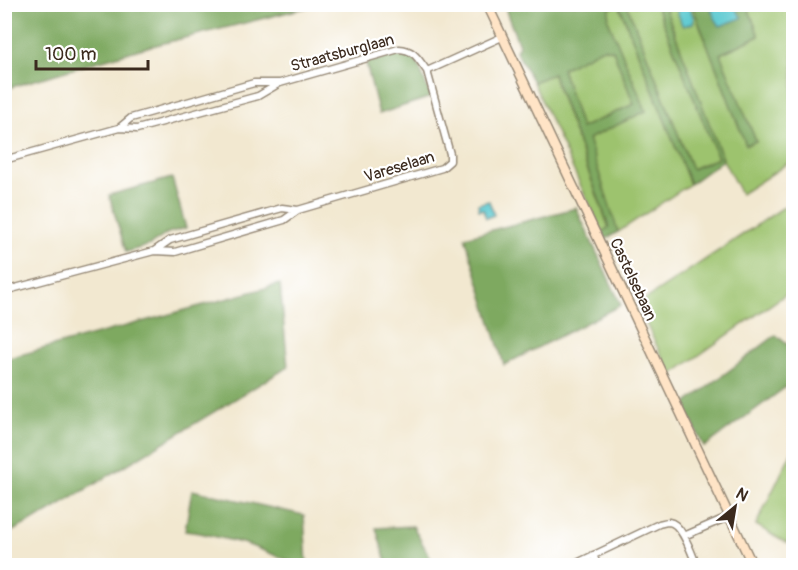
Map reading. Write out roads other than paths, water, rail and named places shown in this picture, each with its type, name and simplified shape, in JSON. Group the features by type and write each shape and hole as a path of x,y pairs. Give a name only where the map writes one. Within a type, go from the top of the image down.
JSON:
{"street":[{"name":"Castelsebaan","path":"487,4 753,566"},
{"path":"428,71 502,37"},
{"name":"Straatsburglaan","path":"4,160 119,128 137,129 258,96 280,83 399,49 408,50 416,55 428,71"},
{"name":"Vareselaan","path":"4,291 154,251 175,252 284,220 298,210 442,168 450,161 450,153 428,71"},
{"name":"Straatsburglaan","path":"119,128 130,118 254,83 280,83"},
{"name":"Vareselaan","path":"154,251 170,240 282,208 298,210"},
{"path":"684,536 730,516"},
{"path":"575,564 659,524 669,522 677,525 684,536 697,566"},
{"path":"593,555 598,566"}],"water":[{"path":"675,5 689,5 694,19 693,23 682,25"},
{"path":"710,5 733,5 742,18 720,26"},
{"path":"489,201 494,215 486,218 483,209 479,210 478,204"}]}
